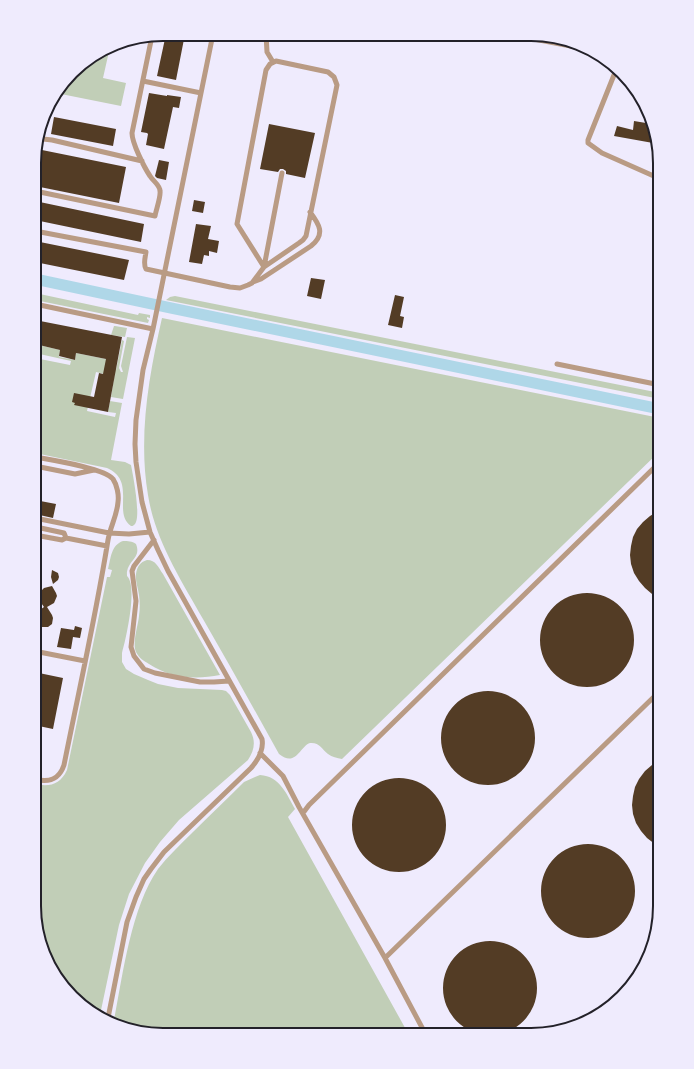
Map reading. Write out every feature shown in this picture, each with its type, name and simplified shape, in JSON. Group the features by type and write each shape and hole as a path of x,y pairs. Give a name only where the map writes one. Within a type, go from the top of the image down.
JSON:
{"lane":[{"path":"109,1015 127,922 144,879 164,852 251,768 258,758 262,742 262,739 181,595 150,532 142,502 136,462 135,444 138,397 212,41"},
{"path":"266,41 267,52 273,62"},
{"path":"41,192 155,216 160,192 158,186 150,176 142,161 132,138 151,42"},
{"path":"252,283 264,267 303,240 306,236 337,85 331,74 324,71 279,61 273,62 266,70 238,224 264,267"},
{"path":"614,74 588,143 602,153 653,176"},
{"path":"143,81 201,94"},
{"path":"44,139 142,161"},
{"path":"264,267 282,173"},
{"path":"41,232 146,252 144,266 146,269 237,288 244,287 261,279 318,240 320,227 310,212"},
{"path":"41,305 153,329"},
{"path":"557,364 653,384"},
{"path":"41,458 97,470 108,474 113,479 117,487 118,500 116,515 109,533 85,661 62,771 58,776 47,781 41,781"},
{"path":"41,467 75,474 97,470"},
{"path":"303,814 314,799 653,469"},
{"path":"41,519 109,533 129,534 150,532"},
{"path":"41,528 64,533 66,538"},
{"path":"41,536 62,540 66,538 107,546"},
{"path":"154,540 134,566 132,571 136,601 131,647 134,656 144,669 155,672 200,682 229,681"},
{"path":"41,652 85,661"},
{"path":"385,958 653,698"},
{"path":"260,753 283,776 385,958 422,1028"}],"green space":[{"path":"108,54 103,78 126,83 121,106 62,94 83,71"},
{"path":"41,294 138,315 139,313 150,315 150,318 147,317 149,320 148,323 41,301"},
{"path":"175,296 653,392 653,398 166,300"},
{"path":"162,318 653,417 653,458 342,759 330,755 316,744 310,743 306,745 297,755 290,759 279,754 178,574 156,528 148,495 144,450 146,406"},
{"path":"114,326 127,328 125,337 111,335"},
{"path":"127,337 135,338 123,399 111,397 115,372 108,375 96,372 87,411 115,417 116,413 108,412 110,401 122,403 111,460 125,462 131,465 137,506 136,521 133,526 131,526 126,520 123,513 123,489 121,481 116,474 107,468 41,454 41,359 70,365 71,361 41,354 41,345 60,350 59,357 75,360 76,353 106,359 116,370 122,340 124,341 119,368 121,372 123,372 121,366"},
{"path":"123,541 130,541 136,544 137,549 136,556 127,571 127,576 130,582 131,601 122,653 122,662 126,669 158,684 178,688 226,691 230,695 251,732 254,743 252,753 248,760 179,820 160,842 145,863 129,894 119,925 101,1011 89,1003 66,980 57,967 45,937 41,914 41,785 50,785 58,782 67,770 107,577 110,577 112,570 108,569 111,556 119,543"},
{"path":"147,560 153,561 158,566 220,675 211,677 183,677 174,675 157,669 140,658 137,654 135,644 140,606 136,574 139,565"},
{"path":"260,775 273,779 282,787 295,809 288,817 405,1028 163,1028 132,1024 114,1018 129,942 141,903 149,885 158,869 174,851 244,782"}],"building":[{"path":"164,41 184,41 176,80 157,76"},
{"path":"149,93 181,97 179,108 173,107 164,149 146,145 148,134 141,132"},
{"path":"54,117 116,129 113,146 51,134"},
{"path":"634,121 646,123 651,143 614,136 617,126 633,130"},
{"path":"269,124 315,133 305,178 286,174 286,171 283,169 280,169 278,172 260,169"},
{"path":"42,150 126,167 119,203 41,187"},
{"path":"159,160 169,162 166,180 155,176"},
{"path":"194,200 205,202 203,213 192,211"},
{"path":"41,202 144,224 141,242 41,221"},
{"path":"196,224 211,226 208,239 219,241 217,253 209,251 209,256 204,255 202,264 189,262"},
{"path":"41,242 129,260 124,280 41,263"},
{"path":"311,278 325,280 321,299 307,296"},
{"path":"395,295 404,297 400,316 404,317 402,328 388,325"},
{"path":"41,321 122,337 108,412 74,405 75,403 72,402 74,393 94,397 99,373 103,374 106,359 76,353 75,360 59,356 60,350 41,345"},
{"path":"41,501 56,504 53,518 41,515"},
{"path":"653,514 653,594 645,588 634,573 630,555 633,537 637,529"},
{"path":"52,570 58,573 59,577 53,584 51,577"},
{"path":"52,586 57,596 54,603 47,607 53,618 52,624 48,627 41,627 41,609 44,607 41,603 41,591 44,588"},
{"path":"587,593 605,597 620,607 630,622 634,640 630,658 620,673 605,683 587,687 569,683 554,673 544,658 540,640 544,622 554,607 569,597"},
{"path":"75,626 82,628 80,638 73,637 71,649 57,647 61,628 74,630"},
{"path":"41,673 63,678 53,729 41,726"},
{"path":"488,691 506,695 521,705 531,720 535,738 531,756 521,771 506,781 488,785 470,781 455,771 445,756 441,738 445,720 455,705 470,695"},
{"path":"652,765 653,843 647,838 636,823 632,805 635,787 639,779"},
{"path":"399,778 417,782 432,792 442,807 446,825 442,843 432,858 417,868 399,872 381,868 366,858 356,843 352,825 356,807 366,792 381,782"},
{"path":"588,844 606,848 621,858 631,873 635,891 631,909 621,924 606,934 588,938 570,934 555,924 545,909 541,891 545,873 555,858 570,848"},
{"path":"481,942 499,942 516,949 529,962 536,979 536,997 533,1006 523,1021 514,1028 466,1028 451,1014 444,997 444,979 451,962 464,949"}],"waterway":[{"path":"41,280 653,408"}]}
